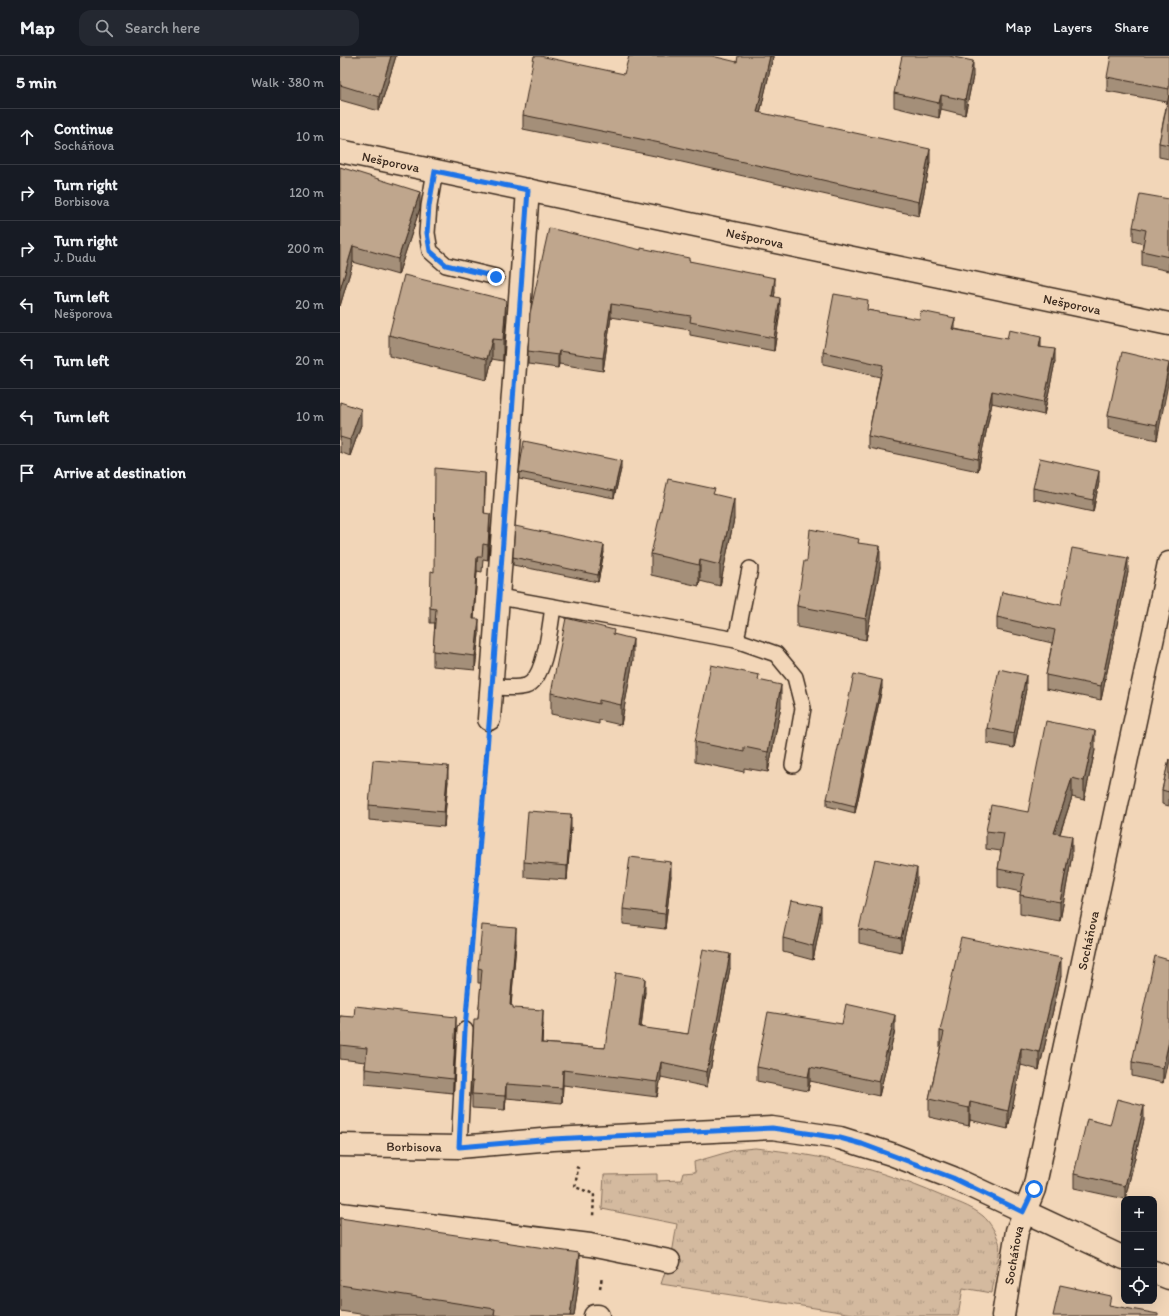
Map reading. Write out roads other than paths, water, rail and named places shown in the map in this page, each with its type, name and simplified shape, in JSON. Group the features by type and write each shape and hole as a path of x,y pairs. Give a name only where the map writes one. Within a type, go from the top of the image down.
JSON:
{"street":[{"name":"Nešporova","path":"340,151 1169,324"},
{"path":"489,719 528,190"},
{"name":"Socháňova","path":"1003,1316 1017,1232 1023,1212 1034,1189 1169,563"},
{"name":"Borbisova","path":"340,1145 459,1147 553,1139 772,1128 840,1138 862,1144 953,1178 1121,1257"},
{"path":"340,1214 590,1245 669,1262"},
{"path":"1157,1273 1169,1278"}],"lane":[{"path":"435,171 429,206 427,233 430,251 446,265 496,277"},
{"path":"736,640 750,569"},
{"path":"499,597 736,640 776,654 795,677 803,708 793,765"},
{"path":"492,687 511,688 527,685 540,672 554,607"},
{"path":"459,1147 465,1030"}]}
